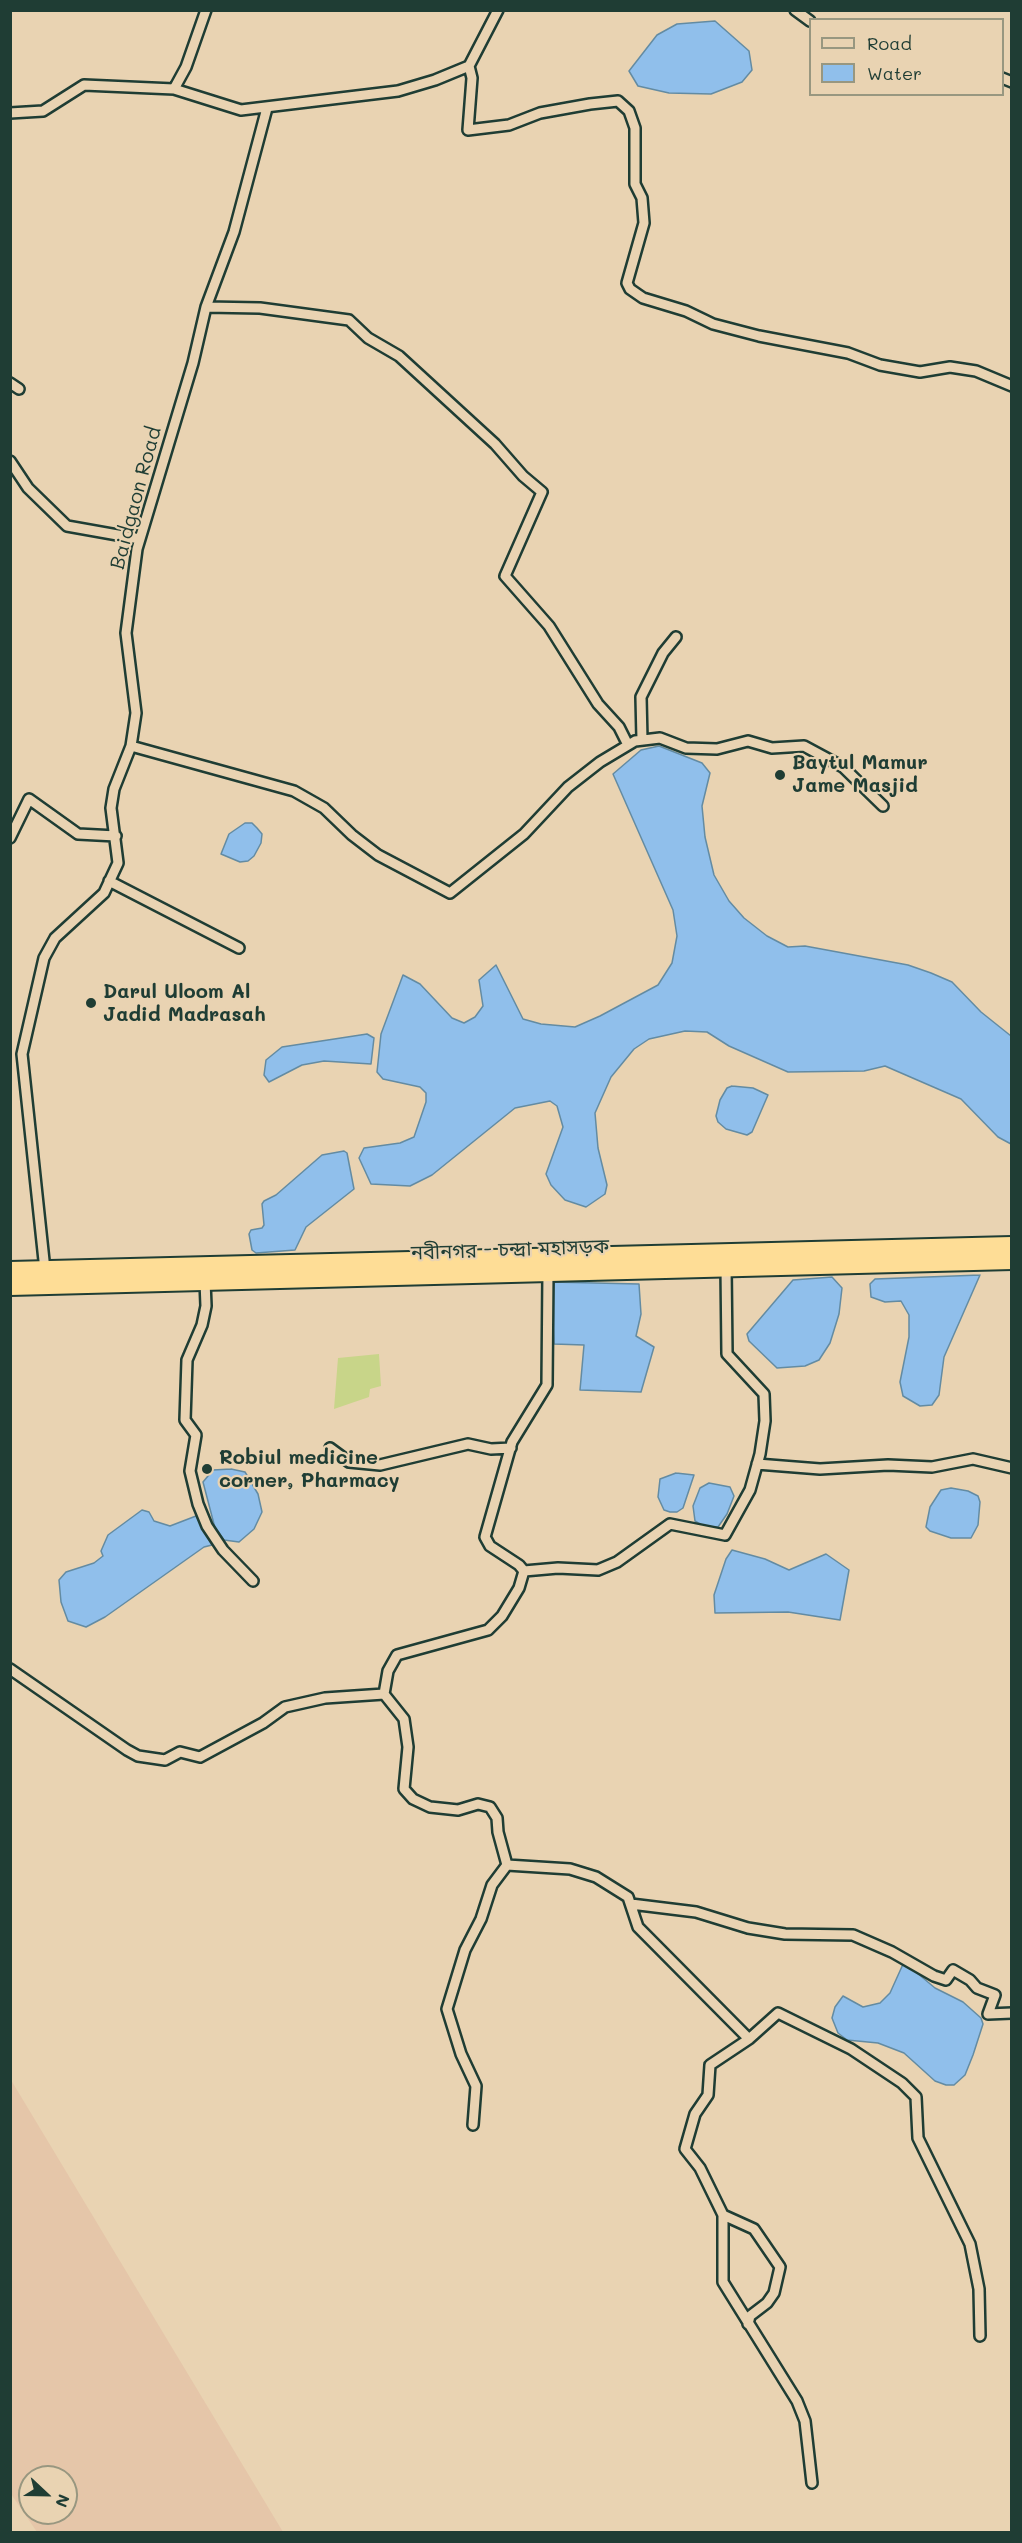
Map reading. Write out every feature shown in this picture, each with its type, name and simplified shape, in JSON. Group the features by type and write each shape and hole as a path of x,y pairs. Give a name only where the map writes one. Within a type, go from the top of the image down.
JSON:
{"highway":[{"name":"নবীনগর - চন্দ্রা মহাসড়ক","path":"10,1271 1011,1246"},
{"name":"নবীনগর - চন্দ্রা মহাসড়ক","path":"10,1286 1011,1260"}],"street":[{"path":"174,89 186,67 206,10"},
{"path":"498,10 469,66 472,78 468,130 509,125 540,113 590,104 618,102 629,111 635,128 634,184 642,198 644,223 627,283 630,290 643,298 686,311 712,324 759,336 848,353 880,365 921,372 950,366 976,371 1011,386"},
{"path":"795,10 809,20"},
{"path":"10,113 43,111 84,85 174,89 241,110 267,108 398,91 469,66"},
{"name":"Baidgaon Road","path":"45,1270 22,1054 44,958 55,938 104,893 118,863 111,808 114,789 132,746 136,713 126,633 129,593 140,539 193,363 206,307 234,232 267,108"},
{"path":"206,307 260,308 349,320 368,338 399,356 495,444 523,476 542,492 505,576 549,626 598,704 619,727 628,745"},
{"path":"10,461 28,488 67,526 140,539"},
{"path":"642,740 641,697 658,662 676,637"},
{"path":"132,746 294,791 324,808 351,835 378,855 450,893 524,834 568,787 600,762 628,745 642,740 660,738 686,748 717,749 748,741 771,748 804,746 843,767 883,806"},
{"path":"10,838 29,799 78,834 116,836"},
{"path":"109,881 239,948"},
{"path":"524,1571 558,1568 598,1570 617,1562 670,1524 725,1535 743,1506 757,1464 765,1421 764,1394 727,1354 726,1267"},
{"path":"524,1571 519,1565 490,1546 485,1537 511,1448 547,1384 548,1272"},
{"path":"205,1281 206,1306 202,1324 187,1360 185,1420 196,1435 190,1471 198,1504 207,1526 223,1550 253,1581"},
{"path":"330,1448 349,1462 380,1465 468,1444 491,1449 511,1448"},
{"path":"757,1464 819,1469 888,1465 932,1467 973,1459 1011,1468"},
{"path":"473,2125 476,2086 453,2035 447,2009 465,1950 481,1919 492,1885 507,1865 495,1810 478,1804 458,1810 430,1807 413,1799 404,1789 408,1747 404,1719 384,1694 388,1671 397,1655 488,1630 502,1616 519,1588 524,1571"},
{"path":"10,1670 127,1750 138,1756 165,1760 180,1752 200,1757 263,1723 285,1707 325,1698 384,1694"},
{"path":"507,1865 570,1869 596,1877 628,1897 638,1927 749,2038"},
{"path":"631,1904 696,1912 748,1928 785,1934 853,1935 892,1952 934,1976 946,1980 953,1970 970,1980 977,1988 995,1995 988,2014 1011,2013"},
{"path":"812,2482 806,2421 797,2401 723,2282 723,2215 700,2168 685,2149 695,2114 708,2095 710,2065 749,2038 778,2013 815,2030 877,2066 916,2097 918,2138 970,2244 979,2289 980,2336"},
{"path":"723,2215 754,2229 780,2267 774,2294 767,2303 750,2316 748,2324"}],"shaded area":[{"path":"11,2080 283,2532 37,2532 32,2525 78,2525 78,2465 18,2465 18,2504 11,2494"}],"green space":[{"path":"379,1354 381,1386 370,1389 369,1397 334,1409 338,1358"}],"water":[{"path":"715,21 749,51 752,70 742,82 711,94 669,93 638,86 629,71 657,35 677,24"},
{"path":"659,746 702,763 710,773 702,806 705,837 714,875 729,901 744,918 767,936 788,947 805,946 908,965 952,982 981,1012 1011,1036 1011,1144 998,1137 961,1099 885,1066 864,1071 788,1072 729,1046 707,1032 685,1031 649,1039 634,1049 611,1077 595,1113 598,1148 607,1185 605,1194 586,1207 565,1200 551,1185 546,1174 563,1127 557,1106 550,1101 515,1108 432,1175 410,1186 371,1184 359,1158 364,1148 400,1143 414,1137 426,1102 426,1093 420,1087 383,1079 377,1072 381,1034 403,975 420,984 452,1018 464,1023 475,1017 483,1006 479,980 496,965 523,1019 541,1024 575,1027 658,985 672,963 677,936 673,910 613,774 641,750"},
{"path":"245,823 252,823 262,834 261,843 254,856 248,861 240,862 221,854 229,834"},
{"path":"367,1034 374,1038 371,1064 324,1061 302,1065 269,1082 264,1075 266,1060 282,1047"},
{"path":"732,1086 753,1088 768,1095 752,1132 747,1135 726,1129 718,1122 716,1116 720,1100 727,1088"},
{"path":"344,1151 347,1153 354,1189 306,1227 295,1250 256,1253 252,1250 249,1234 251,1230 262,1228 264,1225 262,1204 264,1201 276,1195 322,1155"},
{"path":"980,1275 944,1357 939,1395 932,1405 920,1406 903,1396 900,1382 909,1337 909,1315 901,1301 885,1302 871,1297 870,1284 875,1279"},
{"path":"832,1277 842,1288 839,1314 830,1343 819,1360 805,1366 777,1368 749,1341 747,1334 793,1280"},
{"path":"551,1282 639,1284 641,1314 636,1336 654,1347 641,1392 580,1390 584,1345 554,1344"},
{"path":"231,1469 245,1472 258,1494 262,1512 254,1529 239,1542 224,1540 215,1528 203,1482 213,1470"},
{"path":"676,1473 694,1475 683,1508 677,1512 670,1512 664,1510 658,1497 660,1479"},
{"path":"709,1483 730,1487 734,1496 727,1514 718,1527 705,1527 695,1521 693,1506 700,1488"},
{"path":"951,1488 968,1491 978,1496 980,1502 978,1525 971,1538 951,1538 930,1531 926,1527 930,1507 941,1490"},
{"path":"142,1510 149,1512 154,1521 170,1526 196,1516 212,1545 204,1547 105,1617 86,1627 68,1621 61,1602 59,1580 66,1572 94,1563 103,1556 101,1551 108,1535"},
{"path":"732,1550 765,1559 789,1570 826,1554 849,1570 840,1620 788,1612 715,1613 714,1595 726,1559"},
{"path":"904,1962 935,1988 963,2002 981,2018 983,2024 965,2075 954,2085 935,2081 904,2053 878,2043 847,2040 838,2033 832,2018 835,2007 843,1996 863,2007 880,2003 890,1993"}],"place":[{"name":"Baytul Mamur Jame Masjid","path":"780,775"},
{"name":"Darul Uloom Al Jadid Madrasah","path":"91,1003"},
{"name":"Robiul medicine corner, Pharmacy","path":"207,1469"}]}
